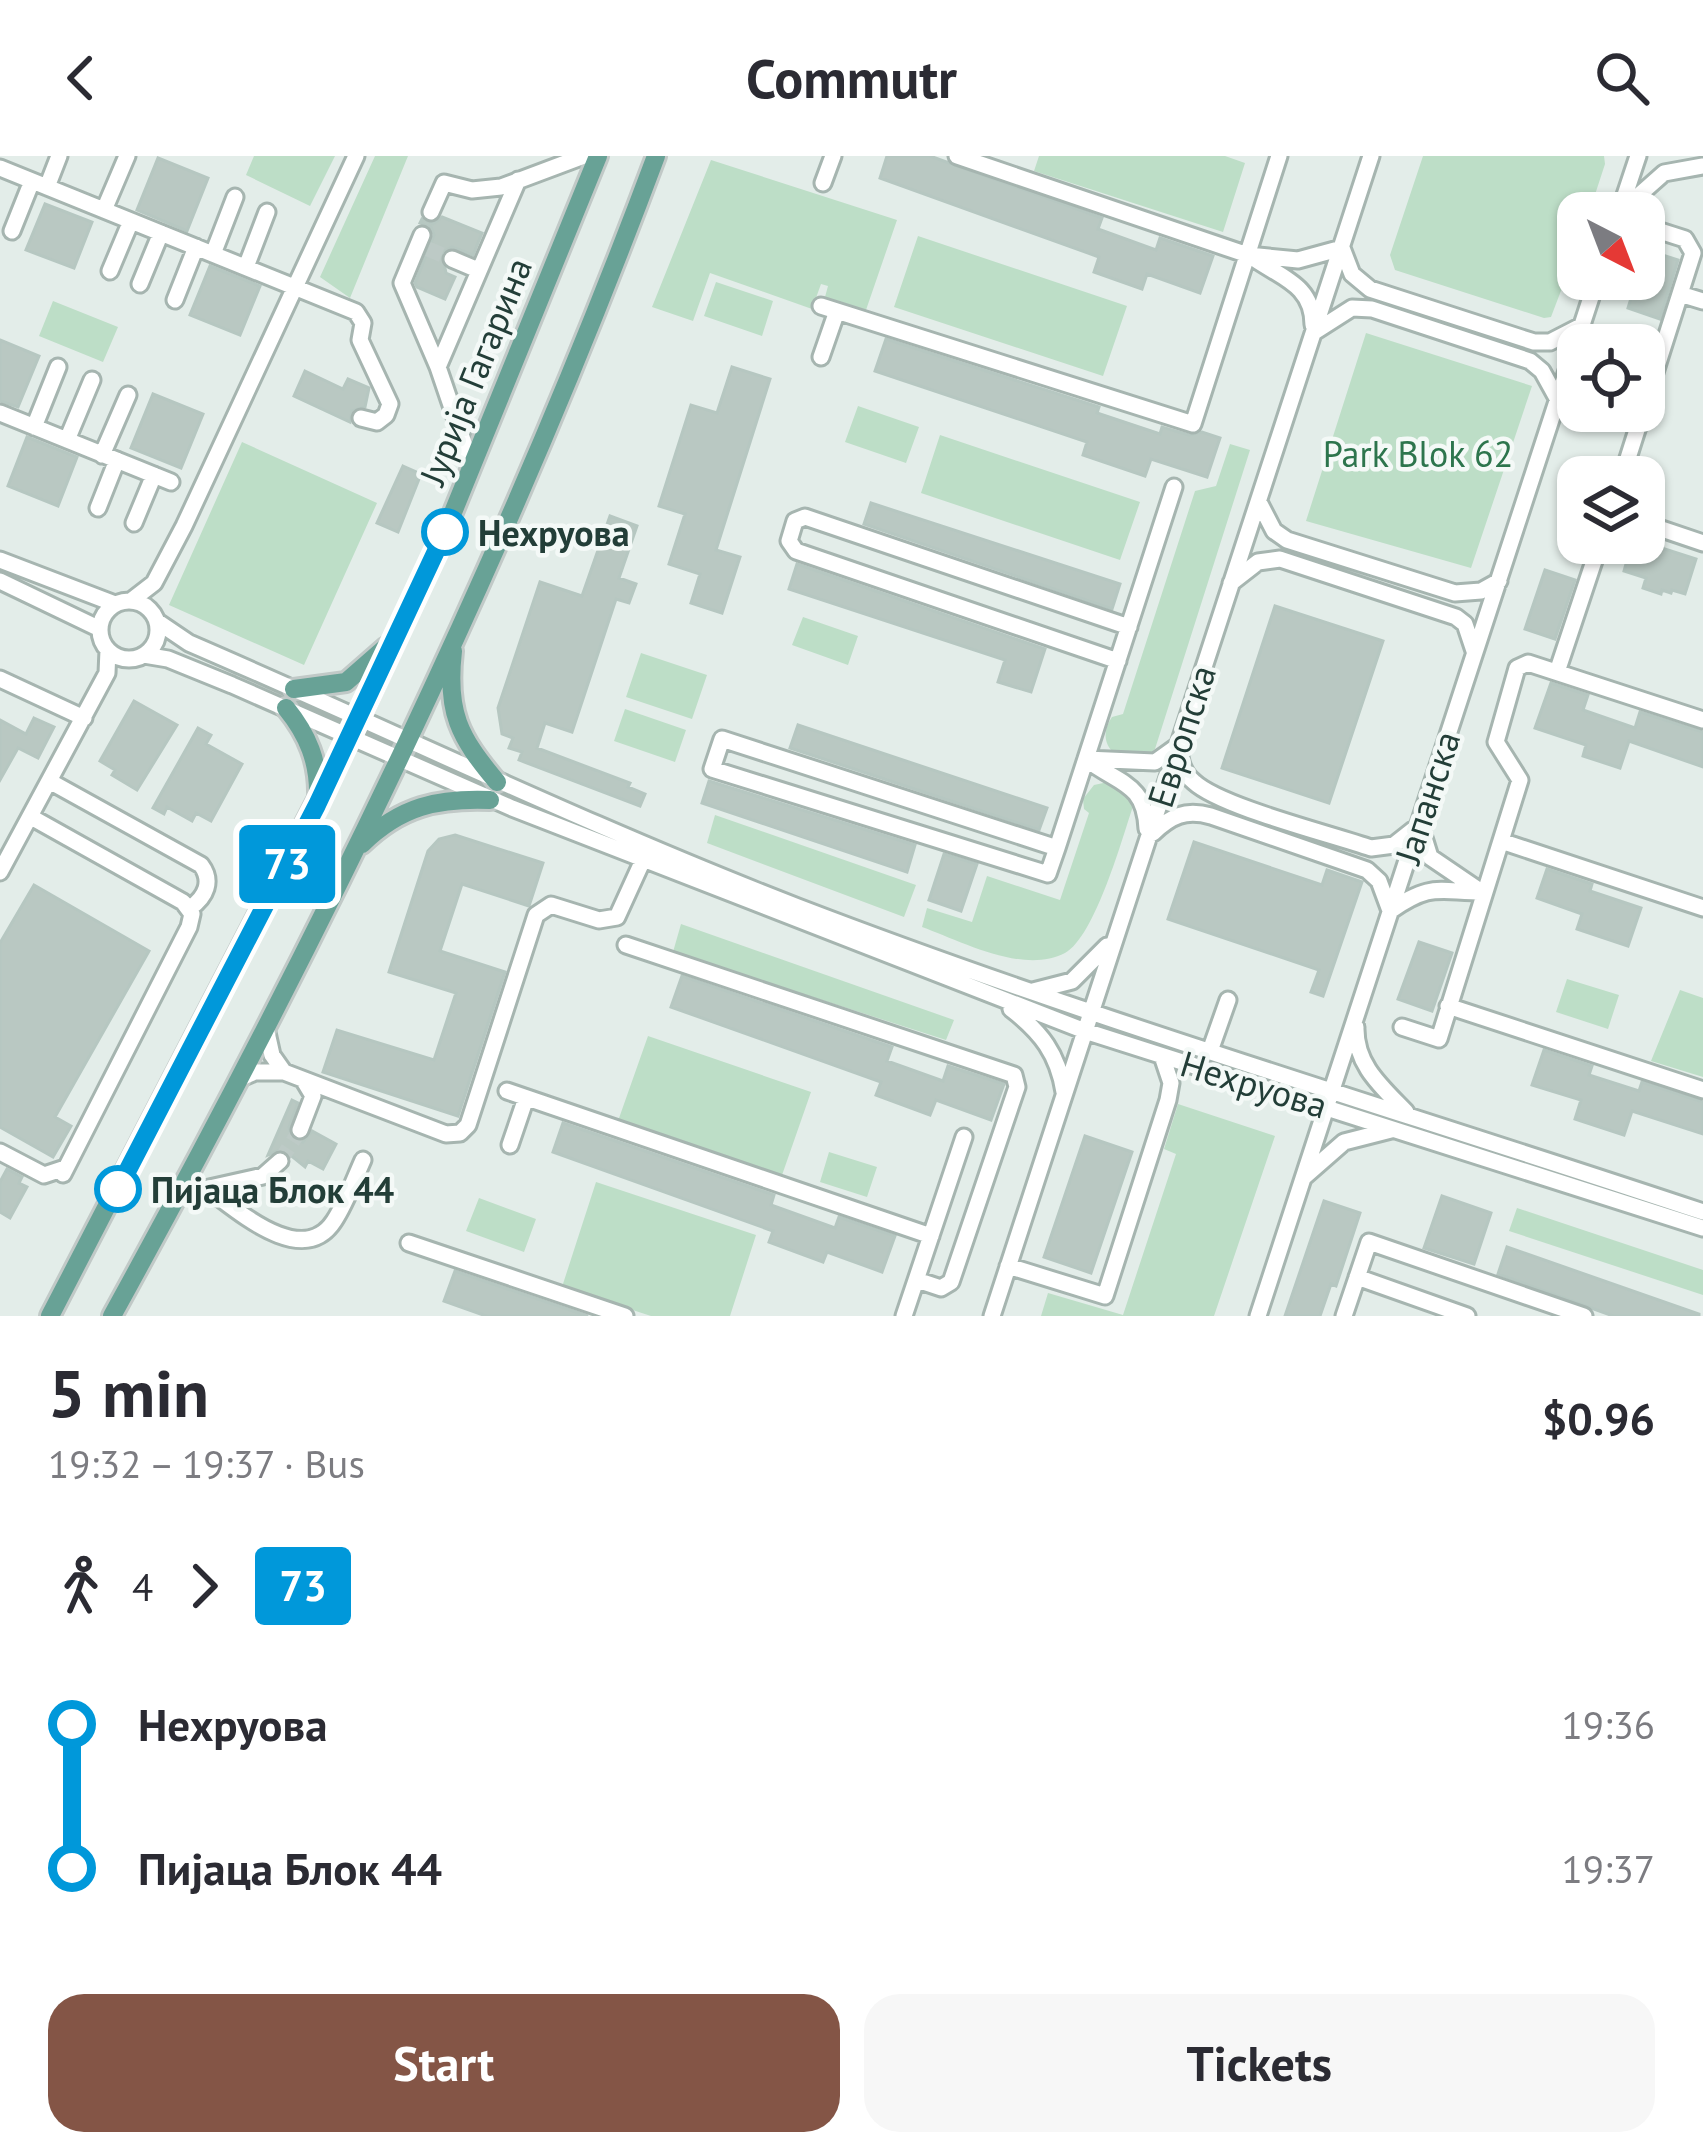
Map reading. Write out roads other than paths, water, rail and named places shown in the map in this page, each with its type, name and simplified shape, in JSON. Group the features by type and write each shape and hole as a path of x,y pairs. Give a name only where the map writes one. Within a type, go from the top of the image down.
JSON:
{"main road":[{"path":"112,1316 266,1028 407,742 586,332 656,156"},
{"name":"Јурија Гагарина","path":"50,1316 350,738 476,458 592,157"},
{"path":"294,689 332,686 356,676 389,644 406,618"},
{"path":"354,851 390,820 417,805 494,791 455,721 455,637"},
{"path":"286,708 314,755 317,805"}],"street":[{"path":"12,231 59,156"},
{"path":"104,210 127,156"},
{"path":"107,673 157,640 154,583 356,156"},
{"path":"823,183 833,156"},
{"path":"957,156 1248,255 1298,260 1342,248 1352,274 1370,289 1534,342 1557,339"},
{"path":"821,357 829,309 1193,424 1280,156"},
{"name":"Европска","path":"992,1316 1372,156"},
{"path":"1627,192 1638,156"},
{"path":"1685,156 1703,164"},
{"path":"431,212 444,183 486,190 592,157"},
{"path":"1643,192 1664,173 1703,164"},
{"path":"0,168 356,312 362,318 360,340 390,404 382,419 361,418"},
{"path":"438,367 518,180"},
{"path":"175,299 235,197"},
{"path":"245,267 267,212"},
{"path":"110,271 131,221"},
{"path":"140,284 160,233"},
{"path":"1665,233 1685,239 1693,254 1665,337"},
{"path":"422,243 402,282 438,367 466,452 476,458"},
{"path":"1248,255 1305,291 1313,334"},
{"path":"452,259 478,270"},
{"path":"1681,294 1703,301"},
{"path":"1313,334 1339,313 1372,309 1530,361 1542,371 1557,398"},
{"path":"34,427 58,368"},
{"path":"67,440 92,380"},
{"path":"98,508 128,395"},
{"name":"Јапанска","path":"1258,1316 1557,403"},
{"path":"0,413 171,482"},
{"path":"134,523 154,475"},
{"path":"1057,848 722,739 712,769 1048,874 1057,848 1174,488"},
{"path":"1259,502 1274,532 1299,545 1462,594 1481,591 1498,581"},
{"path":"1118,661 796,551 789,541 795,521 805,517 1129,627"},
{"path":"1665,530 1703,543"},
{"path":"1232,583 1258,562 1280,559 1456,616 1465,624 1474,654"},
{"path":"0,560 155,616"},
{"path":"1557,672 1593,564"},
{"path":"0,581 100,629"},
{"path":"0,872 107,673 108,650 100,629 104,614 154,583"},
{"name":"Нехруова","path":"155,616 189,643 359,718 494,791 643,860 1085,1031 1198,1067 1329,1097"},
{"path":"108,650 136,657"},
{"name":"Нехруова","path":"136,657 168,659 398,760 494,791 1030,992 1214,1052 1329,1097 1703,1213"},
{"path":"1402,1027 1439,1039 1520,780 1496,742 1517,668 1557,672 1703,720"},
{"path":"0,679 84,718"},
{"path":"1086,759 1155,762 1179,746 1185,772 1209,792 1371,848 1394,845 1419,822 1430,857 1482,891"},
{"path":"1086,759 1140,796 1147,811 1148,838"},
{"path":"0,1152 44,1175 62,1169 63,1174 189,927 190,908 207,887 201,865 51,782"},
{"path":"1148,838 1176,815 1210,816 1367,870 1379,881 1390,911 1420,891 1482,891"},
{"path":"31,817 190,908"},
{"path":"1501,841 1703,908"},
{"path":"239,1078 256,1072 284,1072 446,1134 460,1133 468,1125 536,915 551,905 599,920 616,917 643,860"},
{"path":"1030,992 1072,981 1101,955 1118,928"},
{"path":"626,945 1014,1075 1017,1087 951,1282 941,1288 917,1280"},
{"path":"994,997 1040,1034 1059,1067 1064,1094"},
{"path":"1214,1052 1232,1001"},
{"path":"1448,1006 1703,1090"},
{"path":"1302,1179 1344,1142 1406,1122 1360,1056 1357,1013"},
{"path":"266,1028 272,1054 284,1072"},
{"path":"1008,1266 1105,1296 1168,1100 1171,1083 1162,1056"},
{"path":"1168,1100 1198,1067"},
{"path":"300,1130 313,1096 304,1081"},
{"path":"507,1091 932,1236"},
{"path":"510,1145 526,1098"},
{"name":"Нехруова","path":"1406,1122 1703,1228"},
{"path":"904,1316 964,1137"},
{"path":"208,1190 245,1220 282,1237 316,1236 332,1225 363,1160"},
{"path":"178,1195 263,1176 280,1161"},
{"path":"1344,1316 1370,1242 1584,1316"},
{"path":"409,1243 625,1316"},
{"path":"1357,1277 1467,1316"}],"tunnel":[{"path":"428,249 452,259"},
{"path":"280,1161 300,1130"}],"place":[{"name":"Нехруова","path":"445,532"},
{"name":"Пијаца Блок 44","path":"118,1189"}],"park label":[{"name":"Park Blok 62","path":"1418,453"}]}
